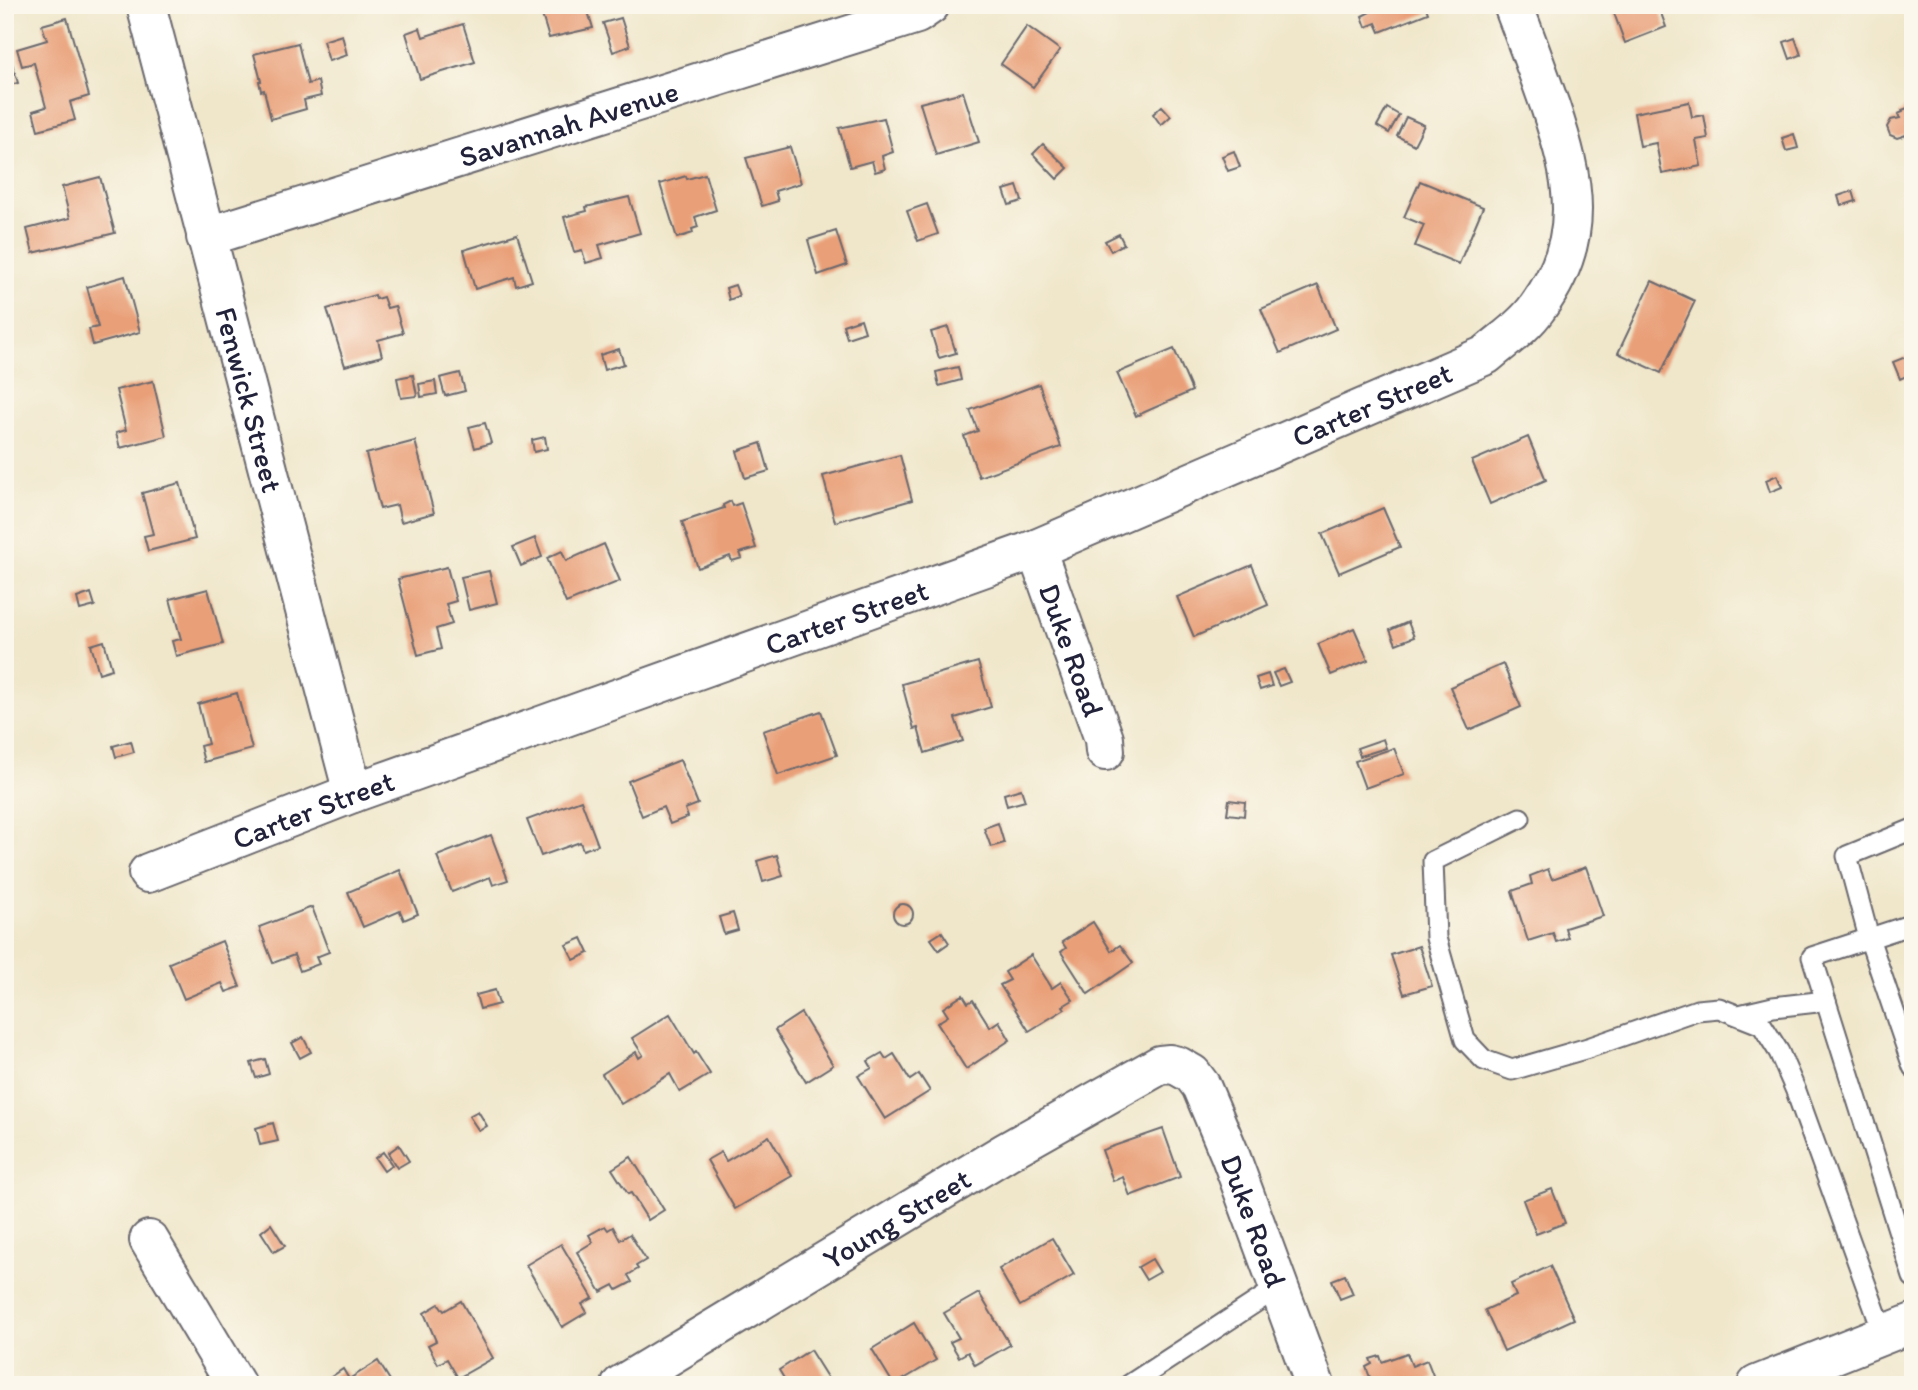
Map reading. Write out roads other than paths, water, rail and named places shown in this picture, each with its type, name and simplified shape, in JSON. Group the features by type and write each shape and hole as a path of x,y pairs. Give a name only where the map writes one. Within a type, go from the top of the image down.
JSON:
{"street":[{"name":"Fenwick Street","path":"146,5 353,793"},
{"name":"Savannah Avenue","path":"206,237 916,14 930,5"},
{"name":"Carter Street","path":"148,873 353,793 1036,549 1486,355 1525,323 1538,308 1564,259 1572,228 1573,192 1563,145 1513,5"},
{"name":"Duke Road","path":"1036,549 1104,739 1105,751"},
{"name":"Young Street","path":"621,1385 1018,1145 1160,1065 1170,1063 1178,1066"},
{"name":"Duke Road","path":"1178,1066 1192,1074 1200,1086 1230,1155 1315,1385"},
{"path":"149,1240 236,1385"},
{"path":"1757,1385 1899,1329"}],"lane":[{"path":"1520,818 1433,861 1436,938 1465,1040 1484,1060 1512,1070 1588,1048 1696,1010 1719,1008 1762,1025 1779,1052 1899,1329"},
{"path":"1913,829 1847,856 1869,938 1913,1067"},
{"path":"1913,924 1812,957 1913,1277"},
{"path":"1740,1015 1773,1007 1826,1001"},
{"path":"1894,1214 1913,1208"},
{"path":"1129,1385 1279,1287"}]}
